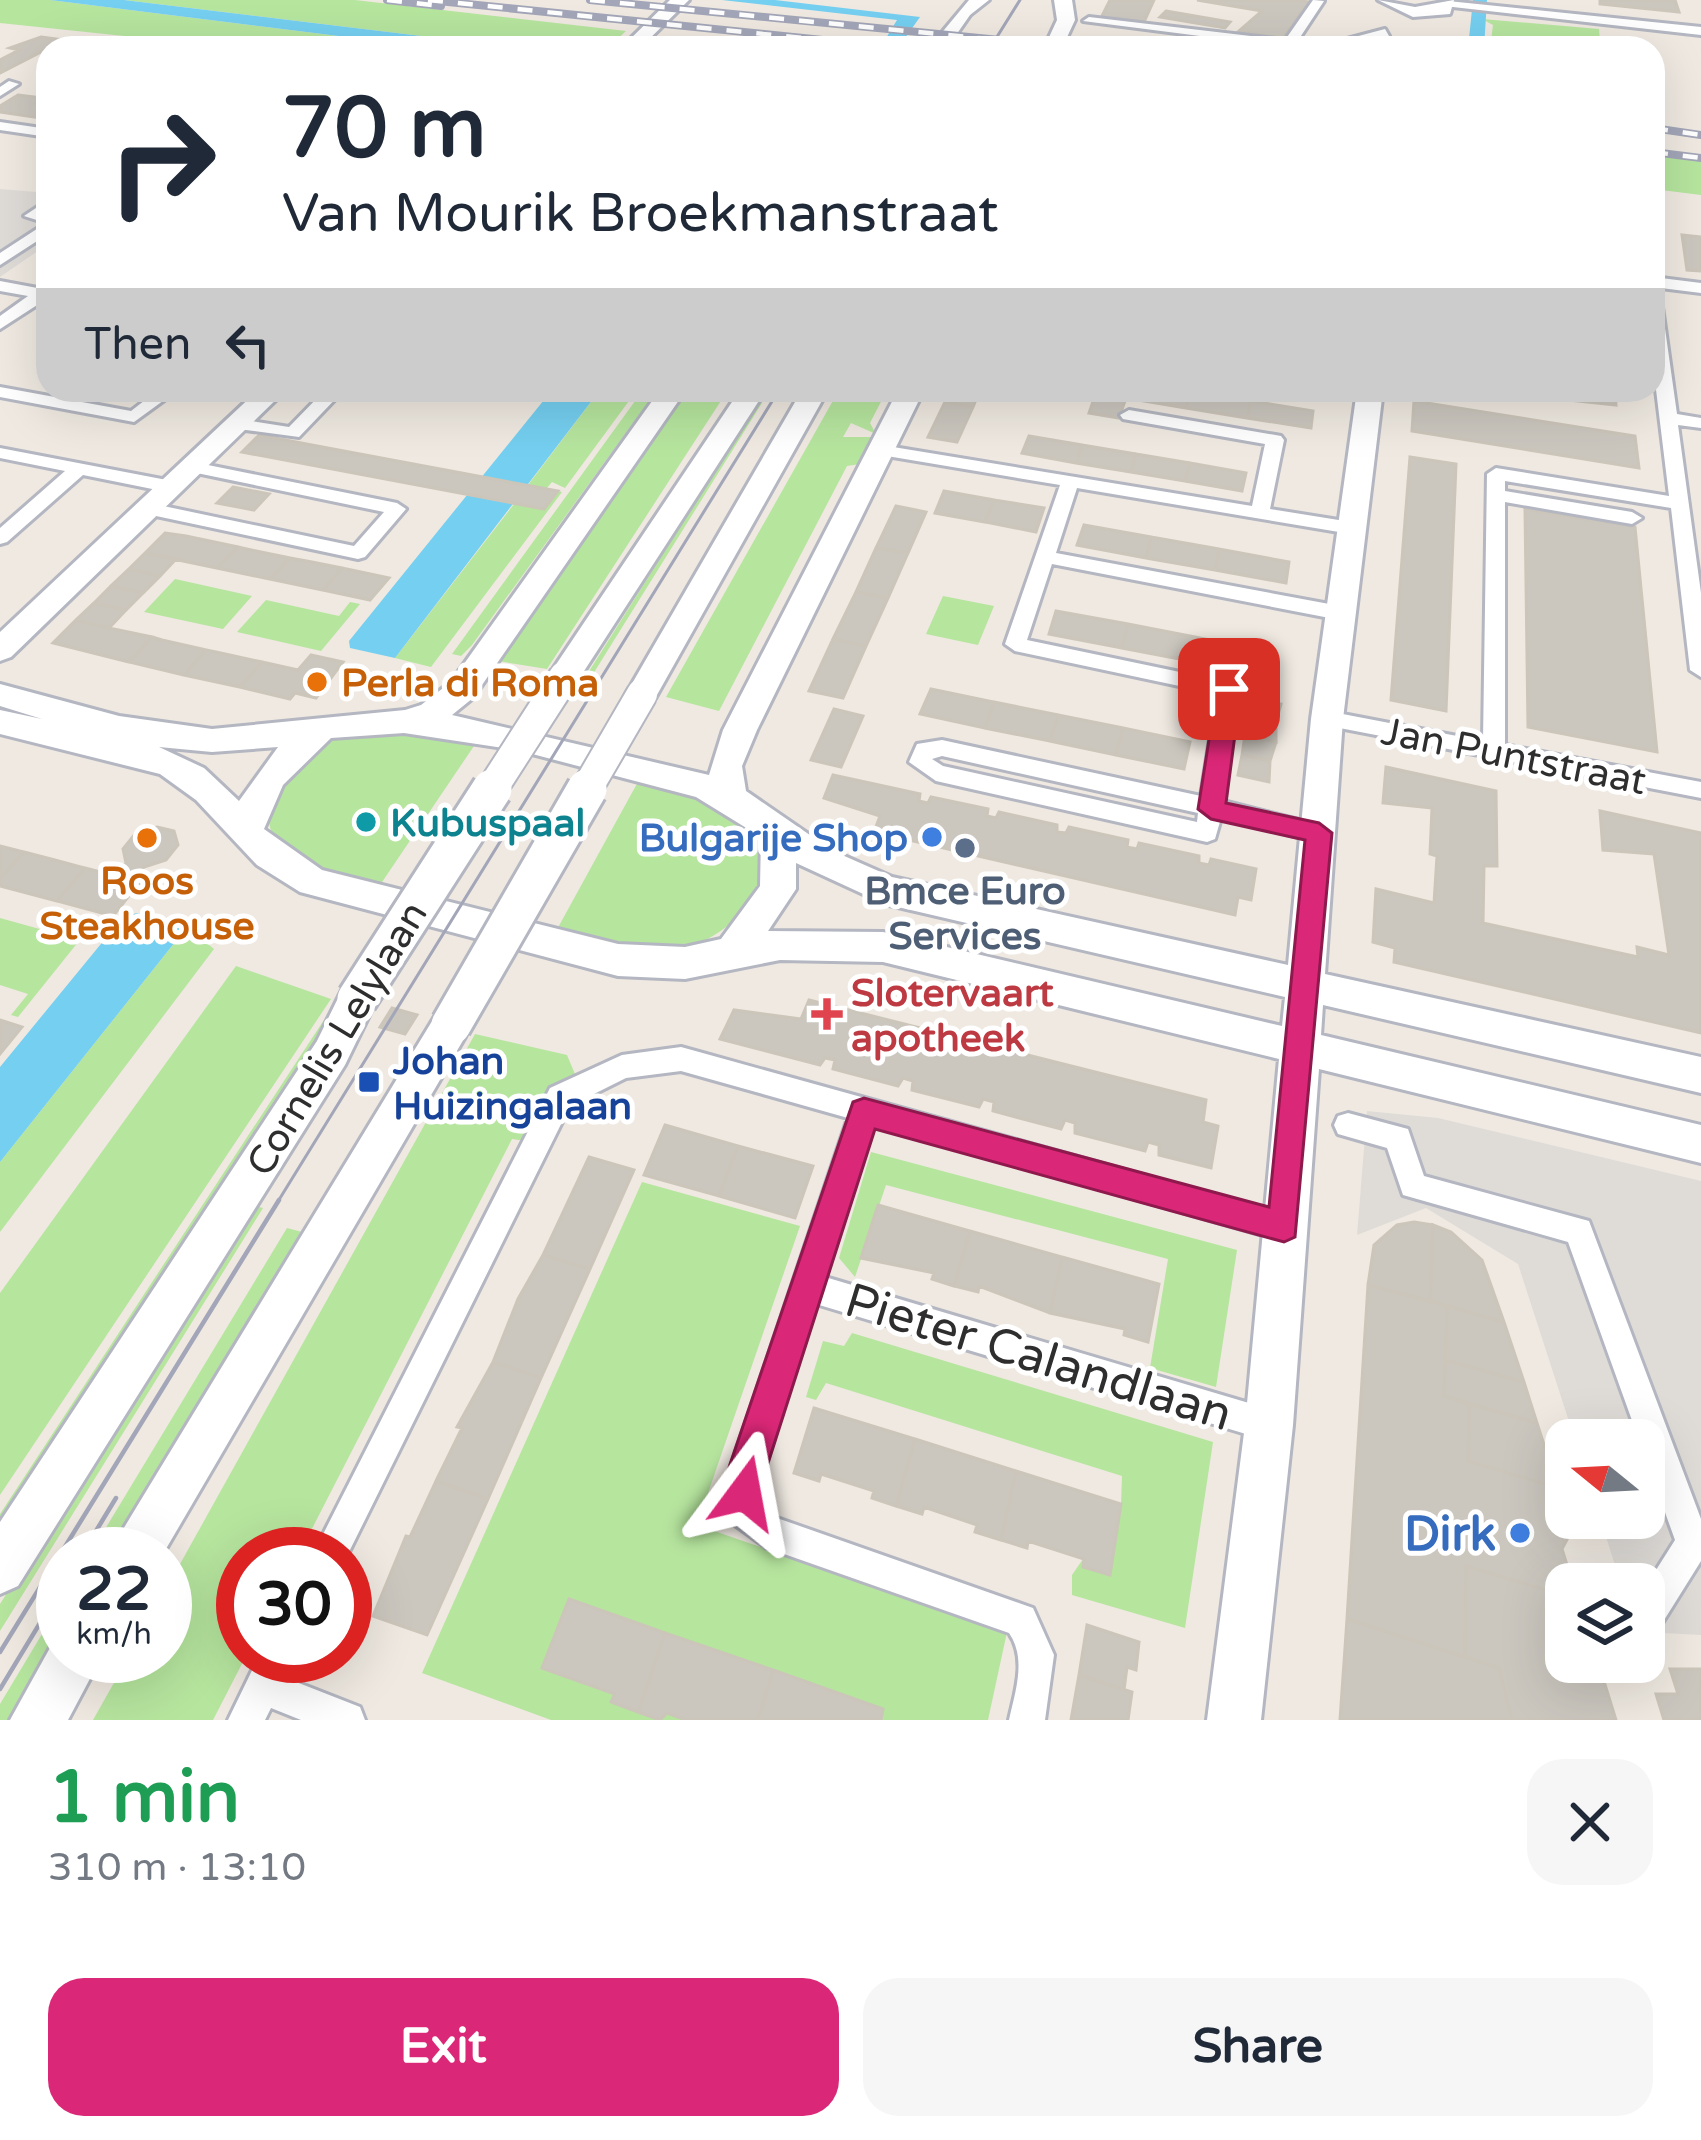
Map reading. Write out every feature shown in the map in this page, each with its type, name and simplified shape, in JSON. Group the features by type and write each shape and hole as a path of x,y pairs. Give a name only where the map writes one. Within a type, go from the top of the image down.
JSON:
{"main road":[{"path":"946,36 964,11 980,0"},
{"path":"1059,36 1066,20 1063,0"},
{"path":"1388,0 1421,13 1447,2"},
{"path":"643,36 678,2"},
{"path":"1419,35 1421,13"},
{"path":"0,650 261,402"},
{"path":"0,695 175,737 235,740 404,722 433,712 461,689 664,402"},
{"name":"Cornelis Lelylaan","path":"0,1568 331,1053 357,999 745,402"},
{"path":"150,1527 451,1024 808,402"},
{"path":"730,797 725,766 740,730 905,402"},
{"name":"Pieter Calandlaan","path":"1234,1720 1269,1425 1327,719 1368,402"},
{"path":"0,722 172,765 219,802 273,862 313,882 578,952 662,964 780,945 883,947 1701,1144"},
{"path":"404,722 654,773 730,797 820,861 885,890 1234,973 1306,983 1701,1075"},
{"path":"245,834 252,806 272,772 322,730"},
{"path":"733,951 778,889 779,832"},
{"path":"38,1720 59,1683"}],"street":[{"path":"1294,36 1318,1"},
{"path":"1447,2 1701,31"},
{"path":"1089,21 1212,36"},
{"path":"1636,24 1638,36"},
{"path":"1172,36 1174,31"},
{"path":"1368,36 1384,32"},
{"path":"1665,41 1701,45"},
{"path":"0,126 36,131"},
{"path":"0,260 36,232"},
{"path":"1665,284 1701,288"},
{"path":"0,286 36,292"},
{"path":"0,324 36,300"},
{"path":"1665,388 1676,502 1700,656"},
{"path":"0,392 36,399"},
{"path":"54,402 134,417 153,402"},
{"path":"238,424 293,433 323,402"},
{"path":"1129,415 1275,440 1260,512"},
{"path":"1669,418 1701,423"},
{"path":"881,450 1351,528"},
{"path":"0,453 79,469 183,477 397,509 358,554 149,509"},
{"path":"0,538 79,469"},
{"path":"1494,751 1496,474 1676,502"},
{"path":"1071,480 1015,644 1229,689 1211,809 1207,833 936,773 920,762 925,750 943,748 1211,809 1319,833"},
{"path":"1496,495 1632,518"},
{"path":"1045,557 1340,613"},
{"name":"Jan Puntstraat","path":"1327,719 1701,790"},
{"path":"344,1527 560,1097 622,1067 681,1059 1284,1226"},
{"path":"864,1112 743,1482 747,1513 767,1531 1022,1620 1037,1638 1027,1720"},
{"path":"1348,1125 1400,1126 1413,1186 1579,1231 1697,1543 1665,1590"},
{"name":"Pieter Calandlaan","path":"809,1287 1269,1425"},
{"path":"262,1688 346,1720"}],"green space":[{"path":"0,0 50,0 339,36 124,36 0,23"},
{"path":"124,0 355,0 626,31 621,36 421,36"},
{"path":"1482,19 1599,29 1600,36 1492,36 1493,25"},
{"path":"1665,156 1701,160 1701,195 1665,190"},
{"path":"591,402 628,402 565,488 552,482 546,489 528,485"},
{"path":"634,402 648,402 472,645 461,656 452,654"},
{"path":"673,402 720,402 547,669 498,661"},
{"path":"758,402 763,402 593,674 588,673"},
{"path":"832,402 881,402 870,423 876,434 851,423 843,437 874,437 860,464 847,466 719,711 666,697"},
{"path":"562,492 431,667 395,658 514,504 544,509"},
{"path":"175,579 252,596 223,629 144,612"},
{"path":"943,596 994,606 978,645 926,634"},
{"path":"266,600 339,616 350,602 360,604 321,651 237,632"},
{"path":"409,731 476,743 378,888 309,864 275,839 269,821 273,800 314,752 343,737"},
{"path":"639,780 711,803 748,828 761,846 765,865 761,884 736,919 682,949 634,950 555,933"},
{"path":"0,918 72,938 87,921 95,921 18,1017 11,1015 28,994 0,985"},
{"path":"187,927 214,949 0,1232 0,1162"},
{"path":"236,966 331,999 0,1495 0,1293"},
{"path":"341,994 348,996 0,1530 0,1514"},
{"path":"475,1034 567,1055 577,1079 532,1142 512,1139 313,1527 216,1527 216,1683 232,1683 213,1720 93,1720 114,1683 192,1683 192,1542"},
{"path":"871,1152 1237,1250 1216,1387 1150,1368 1168,1259 886,1185 855,1277 839,1258"},
{"path":"642,1182 800,1226 697,1525 1007,1632 988,1720 551,1720 422,1673"},
{"path":"252,1205 263,1208 65,1527 49,1527"},
{"path":"287,1228 302,1232 127,1527 106,1527"},
{"path":"852,1333 1213,1442 1185,1628 1072,1595 1072,1575 1121,1504 1122,1476 826,1383 816,1400 806,1397 823,1341 844,1346"},
{"path":"36,1547 36,1573 0,1631 0,1604"},
{"path":"36,1644 36,1681 13,1720 0,1720 0,1704"}],"shaded area":[{"path":"0,189 36,192 36,252 0,277"},
{"path":"1367,1111 1438,1118 1701,1181 1701,1635 1665,1633 1665,1563 1614,1563 1607,1539 1665,1539 1665,1419 1568,1419 1518,1264 1426,1208 1357,1235"}],"water":[{"path":"50,0 124,0 421,36 339,36"},
{"path":"722,0 775,0 920,17 907,36 887,36 897,20"},
{"path":"542,402 591,402 395,658 350,648 349,641"},
{"path":"137,913 187,927 0,1162 0,1067 123,917"}],"building":[{"path":"1110,0 1154,0 1144,22 1101,18"},
{"path":"1197,0 1309,2 1284,36 1239,31 1262,11"},
{"path":"1600,0 1675,0 1679,12 1600,4"},
{"path":"1166,11 1230,22 1225,28 1160,17"},
{"path":"36,39 36,54 0,73 0,60 19,50 10,48"},
{"path":"18,95 36,97 36,117 0,112 0,106"},
{"path":"1682,235 1701,237 1701,271 1687,270"},
{"path":"945,402 973,407 957,442 928,437"},
{"path":"1093,402 1125,402 1119,418 1089,413"},
{"path":"1150,402 1188,402 1186,408"},
{"path":"1188,402 1251,402 1247,418 1186,408"},
{"path":"1251,402 1313,411 1311,428 1247,418"},
{"path":"1414,402 1420,402 1635,436 1639,468 1412,431"},
{"path":"259,435 558,491 544,509 242,452"},
{"path":"1029,436 1082,445 1076,463 1022,453"},
{"path":"1082,445 1136,454 1131,472 1076,463"},
{"path":"1136,454 1190,463 1185,481 1131,472"},
{"path":"1410,457 1456,464 1446,711 1391,700"},
{"path":"1190,463 1246,473 1242,491 1185,481"},
{"path":"233,487 269,494 254,510 217,503"},
{"path":"944,491 994,500 985,522 935,513"},
{"path":"994,500 1044,508 1036,532 985,522"},
{"path":"896,506 926,512 908,553 876,548"},
{"path":"1525,509 1635,527 1657,752 1528,727"},
{"path":"1084,525 1151,537 1146,558 1077,545"},
{"path":"165,533 238,547 217,568 145,553"},
{"path":"1151,537 1219,549 1215,570 1146,558"},
{"path":"238,547 290,558 270,579 217,568"},
{"path":"876,548 908,553 888,598 856,592"},
{"path":"1219,549 1289,562 1286,583 1215,570"},
{"path":"145,553 176,559 160,576 129,569"},
{"path":"290,558 342,568 323,590 270,579"},
{"path":"342,568 389,578 370,600 323,590"},
{"path":"129,569 160,576 143,593 111,586"},
{"path":"111,586 143,593 126,610 94,603"},
{"path":"856,592 888,598 866,646 833,639"},
{"path":"94,603 126,610 109,628 76,620"},
{"path":"1056,611 1128,624 1122,648 1049,634"},
{"path":"76,620 152,637 129,662 53,643"},
{"path":"1128,624 1200,638 1195,662 1122,648"},
{"path":"152,637 206,650 184,675 129,662"},
{"path":"1200,638 1275,653 1271,677 1195,662"},
{"path":"833,639 866,646 843,698 809,691"},
{"path":"206,650 262,662 240,687 184,675"},
{"path":"311,655 343,662 316,698 295,693 290,699 240,687 262,662 298,670"},
{"path":"931,689 994,702 985,728 920,714"},
{"path":"1252,697 1281,704 1276,722 1249,717"},
{"path":"994,702 1058,715 1050,741 985,728"},
{"path":"834,709 863,716 841,767 811,760"},
{"path":"1058,715 1123,728 1116,755 1050,741"},
{"path":"1249,717 1276,722 1276,742 1245,735"},
{"path":"1123,728 1190,742 1184,769 1116,755"},
{"path":"1245,735 1276,742 1270,761 1242,755"},
{"path":"1242,755 1270,761 1269,782 1238,775"},
{"path":"1386,767 1496,791 1497,866 1484,866 1483,923 1638,957 1637,947 1669,955 1654,854 1603,850 1600,811 1701,833 1701,1033 1394,962 1395,948 1373,942 1376,889 1434,903 1437,856 1430,854 1432,808 1383,803"},
{"path":"833,775 920,794 919,801 928,803 931,797 988,809 987,816 996,818 999,812 1057,825 1057,832 1066,833 1069,827 1128,840 1127,847 1137,849 1139,843 1199,856 1199,863 1209,865 1211,859 1256,869 1251,900 1238,897 1235,915 874,832 880,816 824,798"},
{"path":"157,827 174,831 178,845 166,860 144,867 133,881 112,875 126,863 123,849 135,834"},
{"path":"0,846 24,852 0,878"},
{"path":"24,852 85,868 57,901 0,886 0,878"},
{"path":"85,868 140,882 113,916 57,901"},
{"path":"809,1000 1206,1100 1203,1122 1218,1126 1211,1168 1159,1155 1159,1145 1148,1142 1145,1151 1075,1133 1075,1123 1065,1120 1061,1129 993,1111 994,1102 983,1099 979,1107 912,1090 913,1081 903,1078 898,1086 833,1069 835,1060 825,1058 820,1065 720,1039 734,1010 801,1019"},
{"path":"392,1008 417,1015 405,1034 380,1027"},
{"path":"0,1020 22,1027 0,1054"},
{"path":"665,1125 738,1146 719,1196 644,1175"},
{"path":"738,1146 813,1166 795,1218 719,1196"},
{"path":"589,1157 634,1170 590,1269 543,1255"},
{"path":"878,1205 970,1231 954,1286 932,1279 934,1273 861,1258"},
{"path":"1397,1225 1433,1225 1430,1301 1368,1285 1374,1245"},
{"path":"1433,1225 1451,1232 1482,1260 1504,1322 1430,1301"},
{"path":"970,1231 1062,1257 1050,1313 979,1286 978,1292 954,1286"},
{"path":"543,1255 590,1269 541,1378 493,1362 518,1299"},
{"path":"1062,1257 1159,1284 1148,1342 1124,1335 1125,1329 1050,1313"},
{"path":"1368,1285 1447,1306 1444,1396 1469,1404 1468,1461 1545,1484 1545,1539 1567,1539 1562,1549 1566,1563 1545,1563 1545,1590 1466,1566 1465,1657 1347,1619"},
{"path":"1447,1306 1504,1322 1524,1382 1445,1360"},
{"path":"1445,1360 1524,1382 1537,1423 1444,1396"},
{"path":"493,1362 541,1378 488,1499 436,1481 462,1428 457,1427"},
{"path":"1469,1404 1537,1423 1545,1448 1545,1484 1468,1461"},
{"path":"814,1408 915,1439 896,1506 872,1498 874,1491 821,1474 819,1481 794,1473"},
{"path":"915,1439 1016,1471 1001,1540 975,1532 977,1525 924,1507 922,1514 896,1506"},
{"path":"1016,1471 1121,1504 1110,1575 1083,1567 1084,1559 1028,1541 1027,1548 1001,1540"},
{"path":"436,1481 488,1499 427,1635 373,1616 406,1536 410,1537"},
{"path":"1466,1566 1545,1590 1545,1683 1605,1683 1616,1720 1512,1720 1499,1668 1465,1657"},
{"path":"569,1599 665,1633 638,1712 611,1702 615,1694 542,1668"},
{"path":"1347,1619 1499,1668 1512,1720 1340,1720"},
{"path":"1087,1625 1139,1642 1136,1670 1127,1667 1124,1690 1079,1675"},
{"path":"665,1633 773,1670 758,1720 686,1720 667,1713 660,1720 638,1712"},
{"path":"1670,1669 1701,1669 1701,1720 1664,1720 1656,1694 1678,1694"},
{"path":"773,1670 883,1709 881,1720 758,1720"},
{"path":"1079,1675 1132,1692 1128,1720 1071,1720"}],"waterway":[{"path":"1477,36 1480,0"}],"tram line":[{"path":"998,36 1020,0"},
{"path":"277,1203 772,402"},
{"path":"0,1652 279,1200"},
{"path":"98,1527 116,1498"},
{"path":"0,1689 36,1630"}],"railway":[{"path":"387,0 441,6"},
{"path":"428,0 783,36"},
{"path":"590,0 958,36"},
{"path":"1665,130 1701,135"},
{"path":"1665,154 1701,158"}],"place":[{"name":"Perla di Roma","path":"317,682"},
{"name":"Kubuspaal","path":"366,822"},
{"name":"Bulgarije Shop","path":"932,837"},
{"name":"Roos Steakhouse","path":"147,838"},
{"name":"Bmce Euro Services","path":"965,848"},
{"name":"Slotervaart apotheek","path":"827,1014"},
{"name":"Johan Huizingalaan","path":"369,1082"},
{"name":"Dirk","path":"1520,1533"}],"route":[{"path":"745,1493 743,1482 864,1112 1284,1226 1319,833 1211,809 1229,689"}]}
